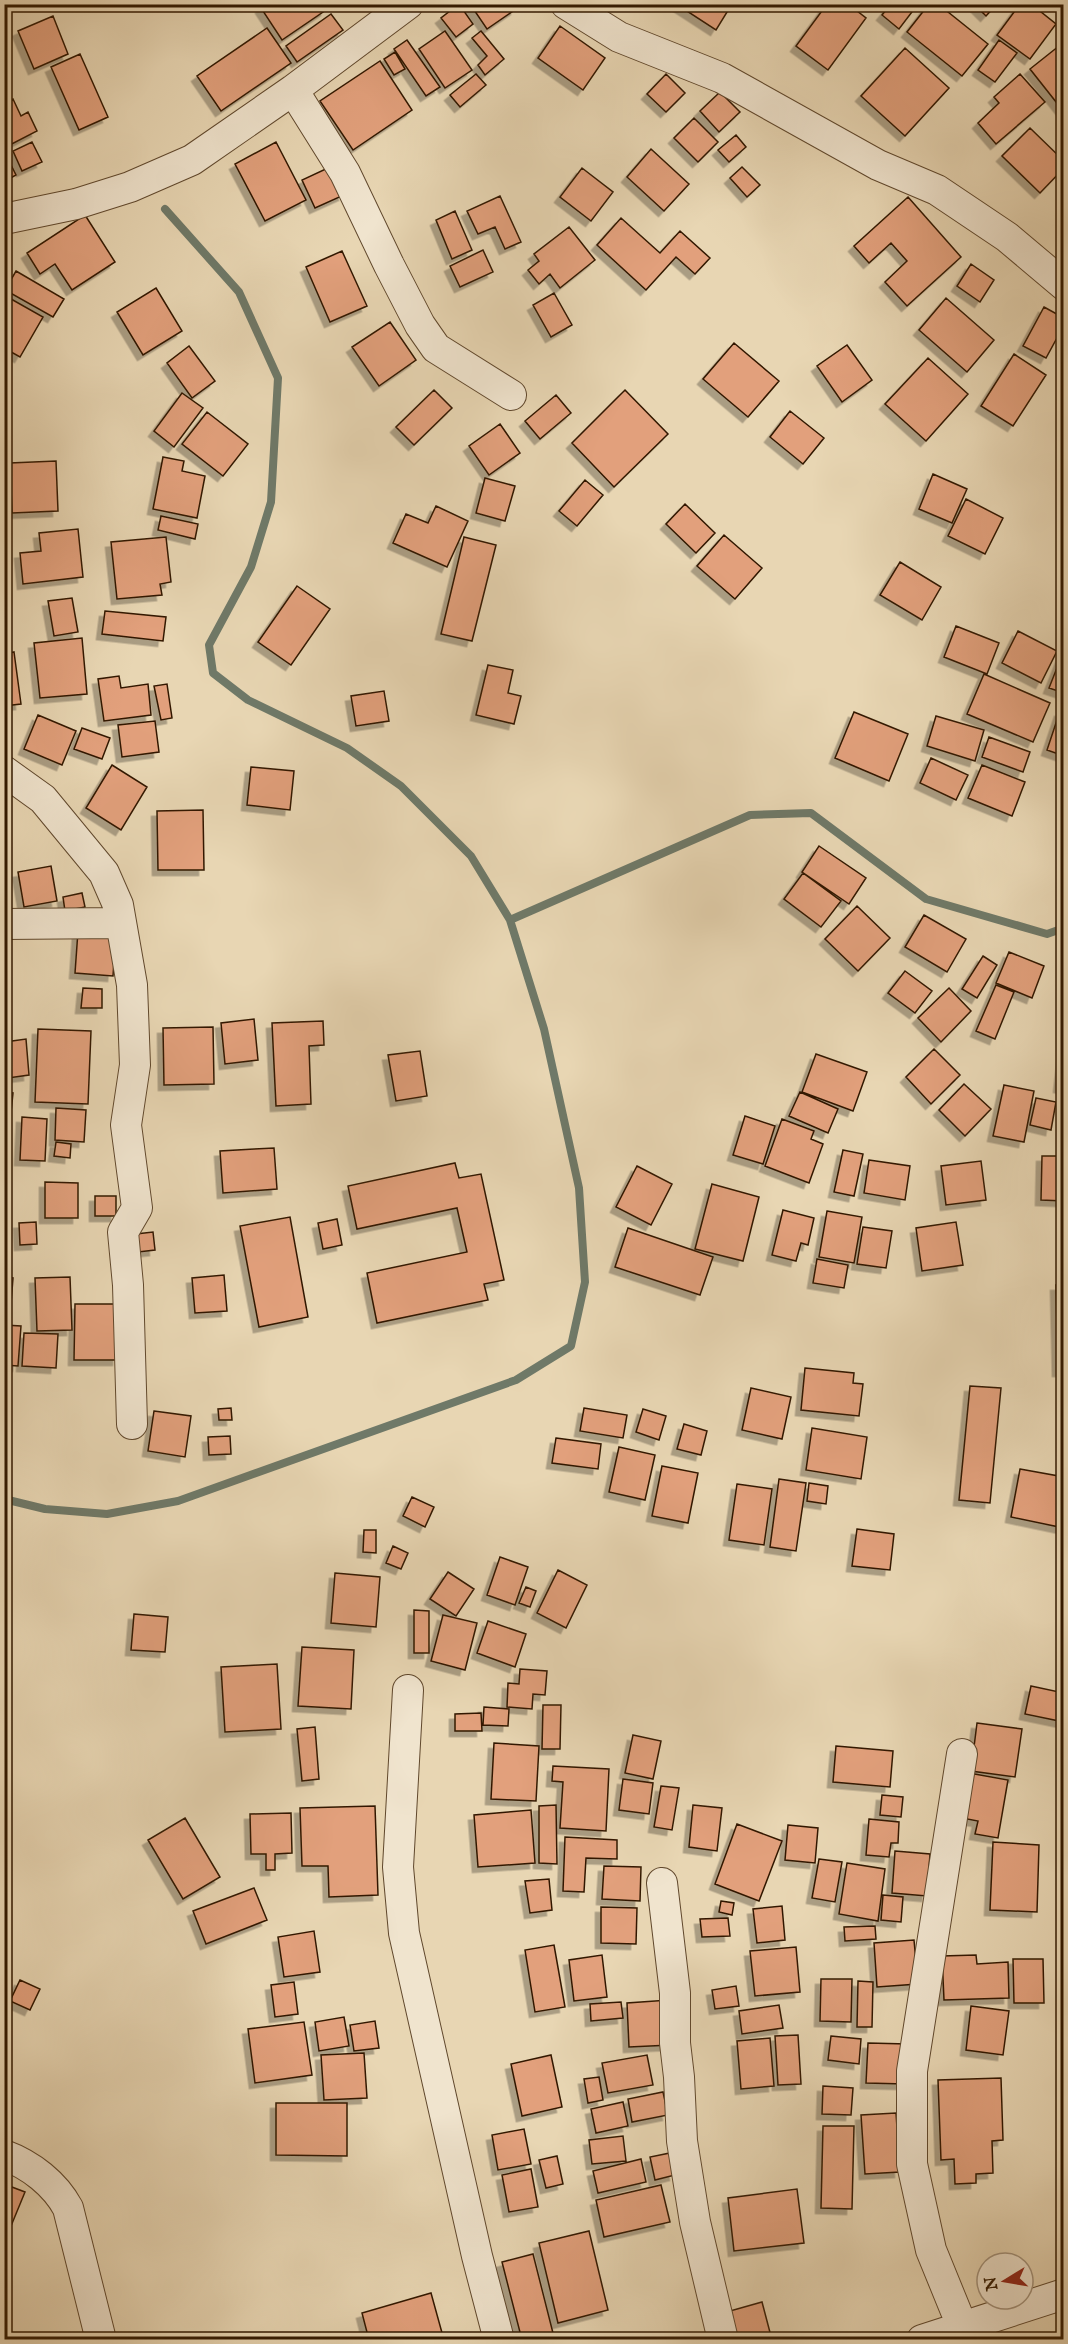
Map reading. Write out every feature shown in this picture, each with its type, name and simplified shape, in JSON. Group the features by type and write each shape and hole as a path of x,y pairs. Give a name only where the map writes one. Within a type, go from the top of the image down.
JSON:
{"street":[{"path":"4,219 76,204 130,187 192,160 293,90 408,4"},
{"path":"566,4 619,37 722,78 878,165 937,190 1007,237 1064,285"},
{"path":"293,90 345,173 389,266 420,325 436,348 511,395"},
{"path":"4,771 43,799 104,873 118,905 132,985 135,1065 126,1125 137,1208 123,1232 128,1285 132,1424"},
{"path":"4,924 120,923"},
{"path":"408,1690 398,1867 404,1933 477,2256 499,2340"},
{"path":"962,1754 912,2070 912,2164 931,2250 962,2326"},
{"path":"662,1883 675,1993 675,2043 680,2077 682,2141 695,2222 723,2340"},
{"path":"4,2155 45,2178 64,2200 68,2208 101,2340"},
{"path":"922,2340 1064,2294"}],"building":[{"path":"267,4 323,4 326,10 282,40 261,8"},
{"path":"459,4 473,24 456,37 441,18"},
{"path":"470,4 513,4 516,9 487,29"},
{"path":"676,4 732,4 716,30"},
{"path":"827,4 848,4 866,18 828,70 796,46"},
{"path":"891,4 918,4 899,29 882,15"},
{"path":"929,4 938,4 988,44 962,76 907,32"},
{"path":"974,4 997,4 986,16"},
{"path":"1020,4 1031,4 1056,24 1030,59 997,35"},
{"path":"331,14 343,30 297,62 286,46"},
{"path":"53,16 68,54 34,69 18,31"},
{"path":"560,26 605,58 583,90 538,58"},
{"path":"267,28 291,63 221,111 197,76"},
{"path":"445,31 472,70 445,88 419,49"},
{"path":"481,31 504,59 485,75 478,65 487,56 472,38"},
{"path":"407,40 440,87 426,96 394,49"},
{"path":"999,40 1017,53 995,82 978,70"},
{"path":"1064,42 1064,112 1030,69"},
{"path":"905,48 949,88 905,136 861,96"},
{"path":"395,52 405,69 394,75 384,59"},
{"path":"80,54 108,117 79,130 51,67"},
{"path":"380,61 412,110 353,150 320,101"},
{"path":"476,74 486,85 460,107 450,95"},
{"path":"666,74 685,93 666,112 647,94"},
{"path":"1020,74 1045,102 996,144 978,123 999,103 994,97"},
{"path":"720,92 740,112 719,132 700,111"},
{"path":"13,99 21,116 28,112 37,131 4,148 4,103"},
{"path":"694,118 718,142 698,162 674,138"},
{"path":"1030,128 1064,161 1064,168 1040,193 1002,156"},
{"path":"736,135 746,147 729,162 718,150"},
{"path":"32,142 42,162 22,171 13,151"},
{"path":"276,142 306,200 265,221 235,164"},
{"path":"651,149 689,184 664,211 627,177"},
{"path":"8,159 16,175 4,182 4,160"},
{"path":"330,167 344,195 315,208 302,180"},
{"path":"742,167 760,185 747,197 730,178"},
{"path":"582,168 613,192 591,221 560,197"},
{"path":"500,196 521,242 505,249 495,227 478,234 467,211"},
{"path":"908,197 961,257 907,306 885,282 907,261 891,243 869,263 854,246"},
{"path":"455,211 472,250 452,259 436,220"},
{"path":"85,215 115,262 72,290 55,264 40,274 27,253"},
{"path":"621,218 660,253 680,231 710,258 695,274 676,257 646,290 597,245"},
{"path":"569,227 595,260 560,288 550,274 539,284 528,270 539,261 534,254"},
{"path":"483,250 493,272 460,287 450,266"},
{"path":"342,251 367,306 330,322 306,267"},
{"path":"971,264 994,280 980,302 957,286"},
{"path":"16,271 64,299 53,317 5,290"},
{"path":"156,288 182,331 143,355 117,312"},
{"path":"554,293 572,325 551,337 533,305"},
{"path":"4,295 43,317 20,357 4,348"},
{"path":"946,298 994,340 967,372 919,330"},
{"path":"1044,307 1064,318 1064,325 1046,358 1023,346"},
{"path":"390,322 416,360 379,386 352,347"},
{"path":"734,343 779,381 748,417 703,379"},
{"path":"847,345 872,380 842,402 817,366"},
{"path":"189,346 215,381 192,398 167,363"},
{"path":"1014,354 1046,375 1013,426 981,406"},
{"path":"928,358 968,394 926,441 885,404"},
{"path":"434,390 452,408 414,445 396,427"},
{"path":"625,390 668,434 614,487 572,443"},
{"path":"182,393 203,408 174,447 154,431"},
{"path":"556,395 571,413 540,439 525,421"},
{"path":"790,411 824,438 803,464 770,437"},
{"path":"207,412 248,444 223,476 182,444"},
{"path":"500,424 520,453 489,475 469,446"},
{"path":"163,457 184,461 182,471 205,476 197,518 153,509"},
{"path":"56,461 58,511 12,513 10,463"},
{"path":"933,474 967,489 952,523 919,509"},
{"path":"485,478 515,486 505,521 476,513"},
{"path":"585,480 603,495 577,526 559,511"},
{"path":"966,499 1003,518 985,554 948,536"},
{"path":"685,504 715,533 696,553 666,524"},
{"path":"436,506 468,521 447,567 393,543 406,514 428,523"},
{"path":"161,516 198,524 195,539 158,530"},
{"path":"78,529 83,577 23,584 20,553 41,551 39,533"},
{"path":"724,535 762,568 735,599 697,566"},
{"path":"166,537 171,582 160,584 162,595 117,599 111,542"},
{"path":"464,537 496,545 472,641 441,634"},
{"path":"900,562 941,587 922,620 880,595"},
{"path":"297,586 330,609 291,665 258,642"},
{"path":"72,598 78,632 54,636 48,601"},
{"path":"105,611 166,617 163,641 102,634"},
{"path":"956,626 999,643 987,674 944,657"},
{"path":"1018,631 1057,651 1041,683 1002,663"},
{"path":"82,638 87,694 40,698 34,643"},
{"path":"1064,650 1064,693 1049,688"},
{"path":"14,652 21,704 4,706 4,654"},
{"path":"488,665 513,670 508,693 521,696 514,724 476,715"},
{"path":"984,674 1050,703 1033,742 967,714"},
{"path":"119,676 121,688 148,684 151,715 104,721 98,679"},
{"path":"167,684 172,718 161,720 154,686"},
{"path":"384,691 389,721 356,726 351,696"},
{"path":"1060,711 1064,712 1064,756 1047,750"},
{"path":"854,712 908,734 889,781 835,758"},
{"path":"38,715 76,731 62,765 24,749"},
{"path":"936,716 984,730 975,761 927,746"},
{"path":"155,721 159,752 122,757 118,725"},
{"path":"82,728 110,738 102,759 74,749"},
{"path":"989,737 1030,752 1023,772 982,757"},
{"path":"931,758 968,775 956,800 920,783"},
{"path":"112,765 147,787 121,830 86,808"},
{"path":"982,765 1025,782 1012,816 968,798"},
{"path":"251,767 294,771 290,810 247,805"},
{"path":"203,810 204,870 158,870 157,811"},
{"path":"819,846 866,878 849,904 802,872"},
{"path":"51,866 57,901 24,907 18,872"},
{"path":"803,873 841,901 821,927 784,899"},
{"path":"82,893 85,907 65,911 63,897"},
{"path":"857,906 890,938 858,971 825,939"},
{"path":"924,915 966,939 947,972 905,947"},
{"path":"78,931 116,933 113,976 75,973"},
{"path":"1009,952 1044,966 1032,998 996,983"},
{"path":"983,956 997,965 977,998 962,989"},
{"path":"905,971 932,991 915,1013 888,993"},
{"path":"996,985 1014,992 995,1039 976,1031"},
{"path":"83,988 102,989 102,1008 81,1008"},
{"path":"949,988 971,1011 941,1042 918,1018"},
{"path":"254,1019 258,1060 225,1064 221,1023"},
{"path":"323,1021 324,1045 309,1046 311,1104 276,1106 272,1023"},
{"path":"213,1027 214,1084 164,1085 163,1028"},
{"path":"38,1029 91,1031 88,1104 35,1102"},
{"path":"26,1039 29,1075 8,1078 5,1042"},
{"path":"934,1049 960,1075 931,1104 906,1077"},
{"path":"420,1051 427,1096 396,1101 388,1055"},
{"path":"1064,1052 1064,1088 1059,1087"},
{"path":"816,1054 867,1072 853,1111 802,1092"},
{"path":"964,1084 991,1109 965,1136 939,1110"},
{"path":"1004,1085 1034,1091 1024,1142 993,1136"},
{"path":"4,1092 13,1093 8,1141 4,1140"},
{"path":"800,1092 838,1109 828,1133 789,1116"},
{"path":"1036,1098 1056,1102 1051,1130 1030,1125"},
{"path":"56,1108 86,1110 84,1142 55,1140"},
{"path":"745,1116 775,1126 763,1164 733,1155"},
{"path":"22,1117 47,1119 45,1161 20,1160"},
{"path":"782,1119 814,1131 811,1139 823,1144 809,1183 765,1166"},
{"path":"56,1142 71,1144 70,1158 54,1156"},
{"path":"274,1148 277,1189 223,1193 220,1151"},
{"path":"843,1150 863,1154 854,1196 834,1192"},
{"path":"1042,1156 1064,1156 1064,1201 1041,1200"},
{"path":"869,1160 910,1166 905,1200 864,1193"},
{"path":"981,1161 986,1200 946,1205 941,1166"},
{"path":"455,1163 459,1178 481,1174 504,1280 484,1284 488,1300 377,1323 367,1273 467,1252 457,1208 357,1229 348,1186"},
{"path":"637,1166 672,1184 651,1225 616,1207"},
{"path":"45,1182 78,1183 78,1218 45,1218"},
{"path":"712,1184 759,1197 743,1261 695,1249"},
{"path":"95,1196 116,1196 116,1216 95,1216"},
{"path":"783,1210 814,1218 808,1245 801,1243 796,1261 772,1255"},
{"path":"827,1211 862,1217 854,1263 819,1257"},
{"path":"290,1217 308,1317 259,1327 240,1226"},
{"path":"337,1219 342,1245 323,1249 318,1223"},
{"path":"36,1222 37,1244 20,1245 19,1223"},
{"path":"956,1222 963,1265 922,1271 916,1228"},
{"path":"863,1227 892,1231 886,1268 857,1264"},
{"path":"628,1228 713,1257 700,1295 615,1267"},
{"path":"153,1232 155,1250 138,1252 136,1234"},
{"path":"817,1259 848,1265 844,1288 813,1283"},
{"path":"224,1275 227,1311 195,1313 192,1278"},
{"path":"4,1277 13,1278 10,1316 4,1316"},
{"path":"70,1277 72,1330 37,1331 35,1278"},
{"path":"1056,1285 1064,1285 1064,1371 1058,1371"},
{"path":"75,1304 119,1304 118,1360 74,1360"},
{"path":"4,1325 21,1326 18,1366 4,1365"},
{"path":"24,1333 58,1334 56,1368 22,1366"},
{"path":"805,1368 854,1373 853,1383 863,1384 859,1416 801,1410"},
{"path":"970,1386 1001,1388 990,1503 959,1500"},
{"path":"751,1388 791,1397 782,1439 742,1430"},
{"path":"231,1408 232,1420 219,1420 218,1409"},
{"path":"584,1408 627,1415 623,1438 580,1431"},
{"path":"643,1409 666,1416 659,1440 636,1432"},
{"path":"154,1411 191,1416 185,1457 148,1451"},
{"path":"684,1424 707,1431 701,1455 677,1449"},
{"path":"812,1428 867,1437 861,1479 806,1470"},
{"path":"230,1436 231,1454 209,1455 208,1437"},
{"path":"556,1438 601,1444 598,1469 552,1463"},
{"path":"619,1447 655,1455 645,1500 609,1492"},
{"path":"662,1466 698,1473 688,1523 652,1516"},
{"path":"1020,1469 1064,1477 1064,1528 1011,1517"},
{"path":"779,1479 806,1483 796,1551 770,1547"},
{"path":"809,1483 828,1486 826,1504 807,1501"},
{"path":"737,1484 772,1489 764,1545 729,1540"},
{"path":"412,1497 434,1507 425,1527 403,1516"},
{"path":"857,1529 894,1534 890,1570 852,1566"},
{"path":"364,1530 376,1530 376,1553 363,1552"},
{"path":"393,1546 408,1553 401,1569 386,1563"},
{"path":"500,1557 528,1567 515,1605 487,1595"},
{"path":"558,1570 587,1585 566,1628 537,1613"},
{"path":"448,1572 474,1589 456,1616 430,1599"},
{"path":"335,1573 380,1577 376,1627 331,1623"},
{"path":"526,1587 536,1591 530,1607 519,1603"},
{"path":"414,1610 429,1611 429,1653 414,1653"},
{"path":"134,1614 168,1617 165,1652 131,1650"},
{"path":"443,1615 477,1623 465,1670 431,1661"},
{"path":"488,1621 526,1634 515,1667 477,1653"},
{"path":"302,1647 354,1650 351,1709 298,1706"},
{"path":"277,1664 281,1729 225,1732 221,1667"},
{"path":"520,1669 547,1671 545,1695 533,1694 532,1709 507,1707 508,1683 519,1684"},
{"path":"1031,1686 1064,1693 1064,1722 1025,1714"},
{"path":"543,1705 561,1705 560,1749 542,1749"},
{"path":"484,1707 509,1709 508,1726 483,1725"},
{"path":"481,1713 482,1731 455,1731 455,1714"},
{"path":"977,1723 1022,1729 1015,1777 971,1771"},
{"path":"315,1727 319,1779 302,1781 297,1729"},
{"path":"633,1735 661,1741 653,1779 625,1773"},
{"path":"494,1743 539,1746 536,1801 491,1799"},
{"path":"836,1746 893,1751 890,1787 833,1782"},
{"path":"553,1766 609,1769 606,1831 560,1828 563,1782 552,1781"},
{"path":"969,1773 1008,1780 998,1838 975,1834 978,1821 962,1818"},
{"path":"623,1779 653,1783 649,1814 619,1810"},
{"path":"661,1786 679,1788 672,1830 654,1827"},
{"path":"882,1795 903,1797 901,1817 880,1815"},
{"path":"556,1805 557,1864 539,1863 539,1806"},
{"path":"693,1805 722,1808 717,1851 689,1847"},
{"path":"375,1806 378,1895 329,1897 328,1866 302,1866 300,1808"},
{"path":"531,1810 535,1863 478,1867 474,1815"},
{"path":"291,1813 292,1853 275,1854 275,1870 266,1870 266,1854 251,1854 250,1814"},
{"path":"185,1818 220,1877 183,1899 148,1840"},
{"path":"869,1819 899,1822 898,1843 891,1843 889,1857 866,1855"},
{"path":"737,1824 782,1841 759,1901 715,1884"},
{"path":"788,1825 818,1828 815,1863 785,1860"},
{"path":"565,1837 617,1840 617,1859 586,1858 584,1892 563,1891"},
{"path":"993,1842 1039,1845 1037,1912 990,1910"},
{"path":"895,1851 930,1854 927,1896 892,1893"},
{"path":"819,1859 842,1862 835,1902 812,1898"},
{"path":"847,1863 885,1869 878,1921 839,1914"},
{"path":"604,1866 641,1867 640,1901 602,1899"},
{"path":"549,1879 552,1910 530,1913 525,1881"},
{"path":"254,1888 267,1920 206,1944 193,1911"},
{"path":"883,1895 903,1897 901,1922 881,1920"},
{"path":"721,1901 734,1903 732,1915 719,1912"},
{"path":"782,1906 785,1940 757,1943 753,1909"},
{"path":"601,1907 637,1908 636,1944 601,1943"},
{"path":"728,1918 730,1936 702,1937 700,1919"},
{"path":"875,1926 876,1939 845,1941 844,1927"},
{"path":"314,1931 320,1972 284,1977 278,1937"},
{"path":"914,1940 918,1984 877,1987 874,1943"},
{"path":"554,1945 565,2007 535,2012 525,1950"},
{"path":"796,1947 800,1992 755,1996 750,1951"},
{"path":"602,1955 607,1997 574,2001 569,1960"},
{"path":"976,1955 977,1964 1008,1962 1009,1998 944,2000 942,1956"},
{"path":"1013,1959 1043,1959 1044,2003 1014,2003"},
{"path":"821,1979 852,1979 851,2022 820,2021"},
{"path":"20,1980 40,1989 30,2010 10,2001"},
{"path":"858,1981 873,1982 872,2027 857,2027"},
{"path":"294,1982 298,2014 275,2017 271,1985"},
{"path":"736,1986 739,2006 715,2009 712,1990"},
{"path":"669,2000 671,2045 629,2047 627,2003"},
{"path":"621,2002 623,2018 591,2021 590,2004"},
{"path":"779,2005 783,2028 742,2034 739,2011"},
{"path":"971,2006 1009,2011 1003,2055 966,2050"},
{"path":"344,2017 349,2046 319,2051 315,2022"},
{"path":"375,2021 379,2048 354,2051 350,2025"},
{"path":"304,2022 312,2075 255,2083 248,2029"},
{"path":"798,2035 801,2084 778,2085 775,2036"},
{"path":"831,2036 861,2039 859,2064 828,2060"},
{"path":"770,2038 774,2086 741,2089 737,2041"},
{"path":"868,2043 907,2044 905,2084 866,2083"},
{"path":"364,2053 367,2098 324,2100 321,2055"},
{"path":"551,2055 562,2107 522,2116 511,2064"},
{"path":"647,2055 653,2085 608,2093 602,2063"},
{"path":"599,2077 603,2100 588,2103 584,2079"},
{"path":"1001,2078 1003,2140 992,2141 993,2173 976,2174 976,2183 955,2184 954,2159 941,2160 938,2080"},
{"path":"823,2086 853,2088 851,2115 822,2114"},
{"path":"663,2092 668,2115 632,2122 628,2099"},
{"path":"623,2102 628,2126 596,2133 591,2109"},
{"path":"276,2103 347,2103 347,2156 276,2155"},
{"path":"896,2113 900,2172 865,2174 861,2115"},
{"path":"823,2126 854,2126 852,2209 821,2208"},
{"path":"524,2129 531,2164 498,2170 492,2135"},
{"path":"623,2136 626,2161 592,2164 589,2140"},
{"path":"670,2153 675,2175 655,2180 650,2157"},
{"path":"557,2156 563,2184 546,2188 539,2160"},
{"path":"641,2159 646,2182 598,2193 593,2171"},
{"path":"531,2169 538,2207 509,2212 502,2175"},
{"path":"4,2184 25,2192 4,2243"},
{"path":"661,2185 670,2222 604,2237 596,2200"},
{"path":"797,2189 804,2243 734,2251 728,2198"},
{"path":"589,2231 608,2310 558,2323 539,2243"},
{"path":"533,2254 554,2337 543,2340 522,2340 502,2262"},
{"path":"431,2293 444,2340 369,2340 362,2313"},
{"path":"762,2302 772,2340 738,2340 730,2311"}],"waterway":[{"path":"4,1499 45,1509 107,1514 178,1501 516,1380 571,1346 585,1282 579,1188 544,1029 510,920 471,856 401,786 347,748 248,700 213,673 209,645 251,567 271,502 278,378 239,292 165,209"},
{"path":"510,920 750,815 811,813 926,899 1047,934 1064,928"}]}
